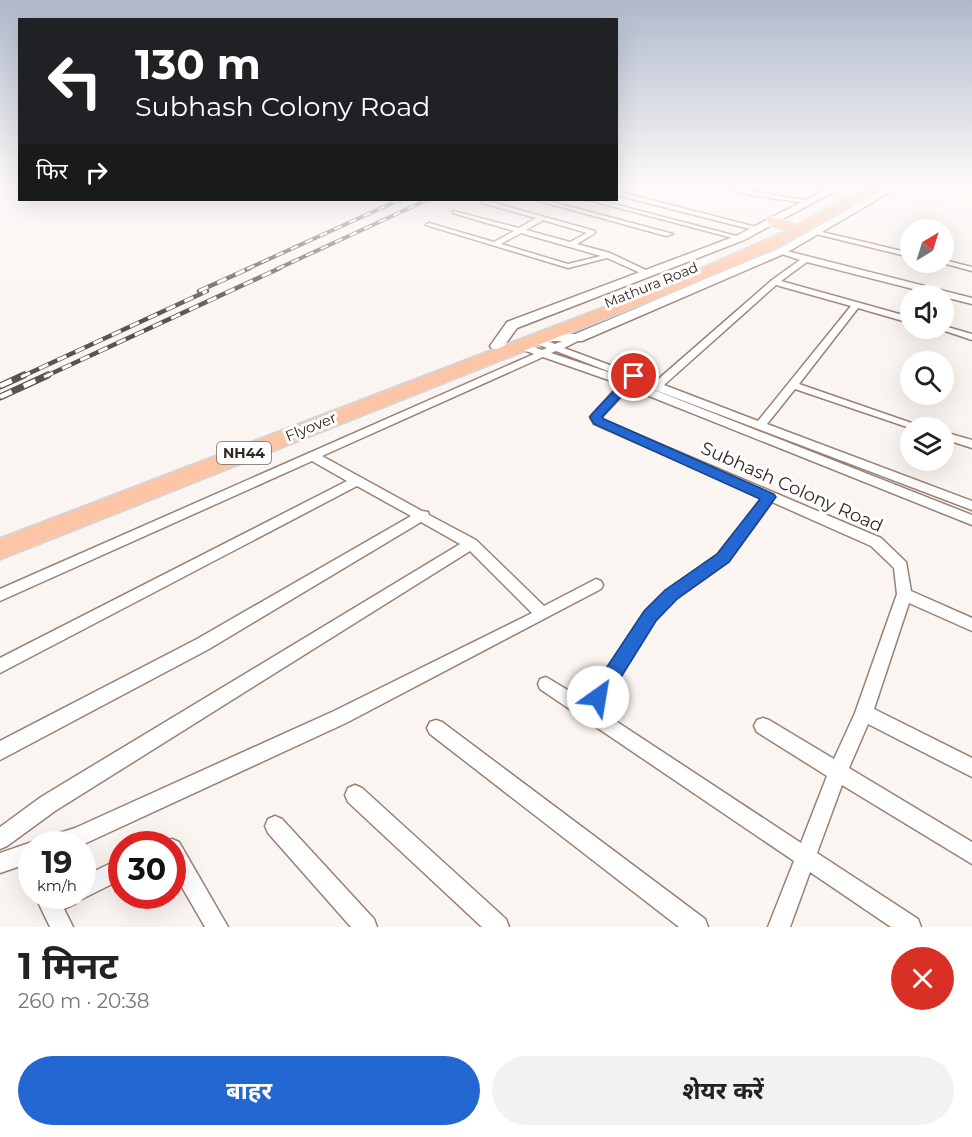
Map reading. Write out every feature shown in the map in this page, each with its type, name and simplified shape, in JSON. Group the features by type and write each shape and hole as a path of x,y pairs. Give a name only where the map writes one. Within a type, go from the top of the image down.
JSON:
{"highway":[{"name":"Mathura Road","path":"489,351 793,228"},
{"name":"Mathura Road","path":"533,341 760,255 794,228"},
{"path":"795,228 818,233"},
{"name":"Flyover","path":"0,539 489,351 533,341"},
{"name":"Flyover","path":"0,549 489,351"}],"main road":[{"path":"533,341 577,338 760,255 782,251 826,228"},
{"path":"489,351 512,325 740,238 758,229"}],"street":[{"path":"440,228 568,266 608,256"},
{"path":"514,228 608,256 648,273"},
{"path":"496,244 523,228"},
{"path":"571,245 592,232 579,228"},
{"path":"648,228 669,234"},
{"path":"661,239 679,228"},
{"path":"706,228 740,238"},
{"path":"818,233 900,253"},
{"path":"782,251 972,301"},
{"path":"658,385 775,282 806,259"},
{"path":"954,265 972,269"},
{"path":"775,282 900,317"},
{"path":"761,425 855,305"},
{"path":"954,332 972,337"},
{"path":"0,595 577,338"},
{"path":"533,341 557,348 972,520"},
{"path":"533,341 544,354 630,380 658,385 972,506"},
{"name":"Subhash Colony Road","path":"630,380 596,417 598,422 876,542 901,566 904,594 864,712 838,772 778,927"},
{"path":"793,385 900,421"},
{"path":"954,438 972,444"},
{"path":"314,457 423,515 471,544 543,614"},
{"path":"0,666 358,480"},
{"path":"588,712 639,629 671,595 723,558 769,497"},
{"path":"0,751 203,644 423,515"},
{"path":"0,839 48,804 471,544"},
{"path":"90,831 340,717 596,585"},
{"path":"904,594 972,625"},
{"path":"546,684 910,927"},
{"path":"864,712 972,768"},
{"path":"764,726 972,854"},
{"path":"436,728 697,927"},
{"path":"355,795 498,927"},
{"path":"275,826 366,927"},
{"path":"0,863 18,857"},
{"path":"186,873 217,927"},
{"path":"53,909 62,927"}],"railway":[{"path":"247,269 337,228"},
{"path":"277,269 366,228"},
{"path":"199,291 250,268"},
{"path":"44,377 280,268"},
{"path":"21,377 207,291"},
{"path":"0,386 24,375"},
{"path":"0,397 48,375"}],"route":[{"path":"598,697 639,629 650,616 671,595 723,558 769,497 598,422 596,417 634,376"}]}
